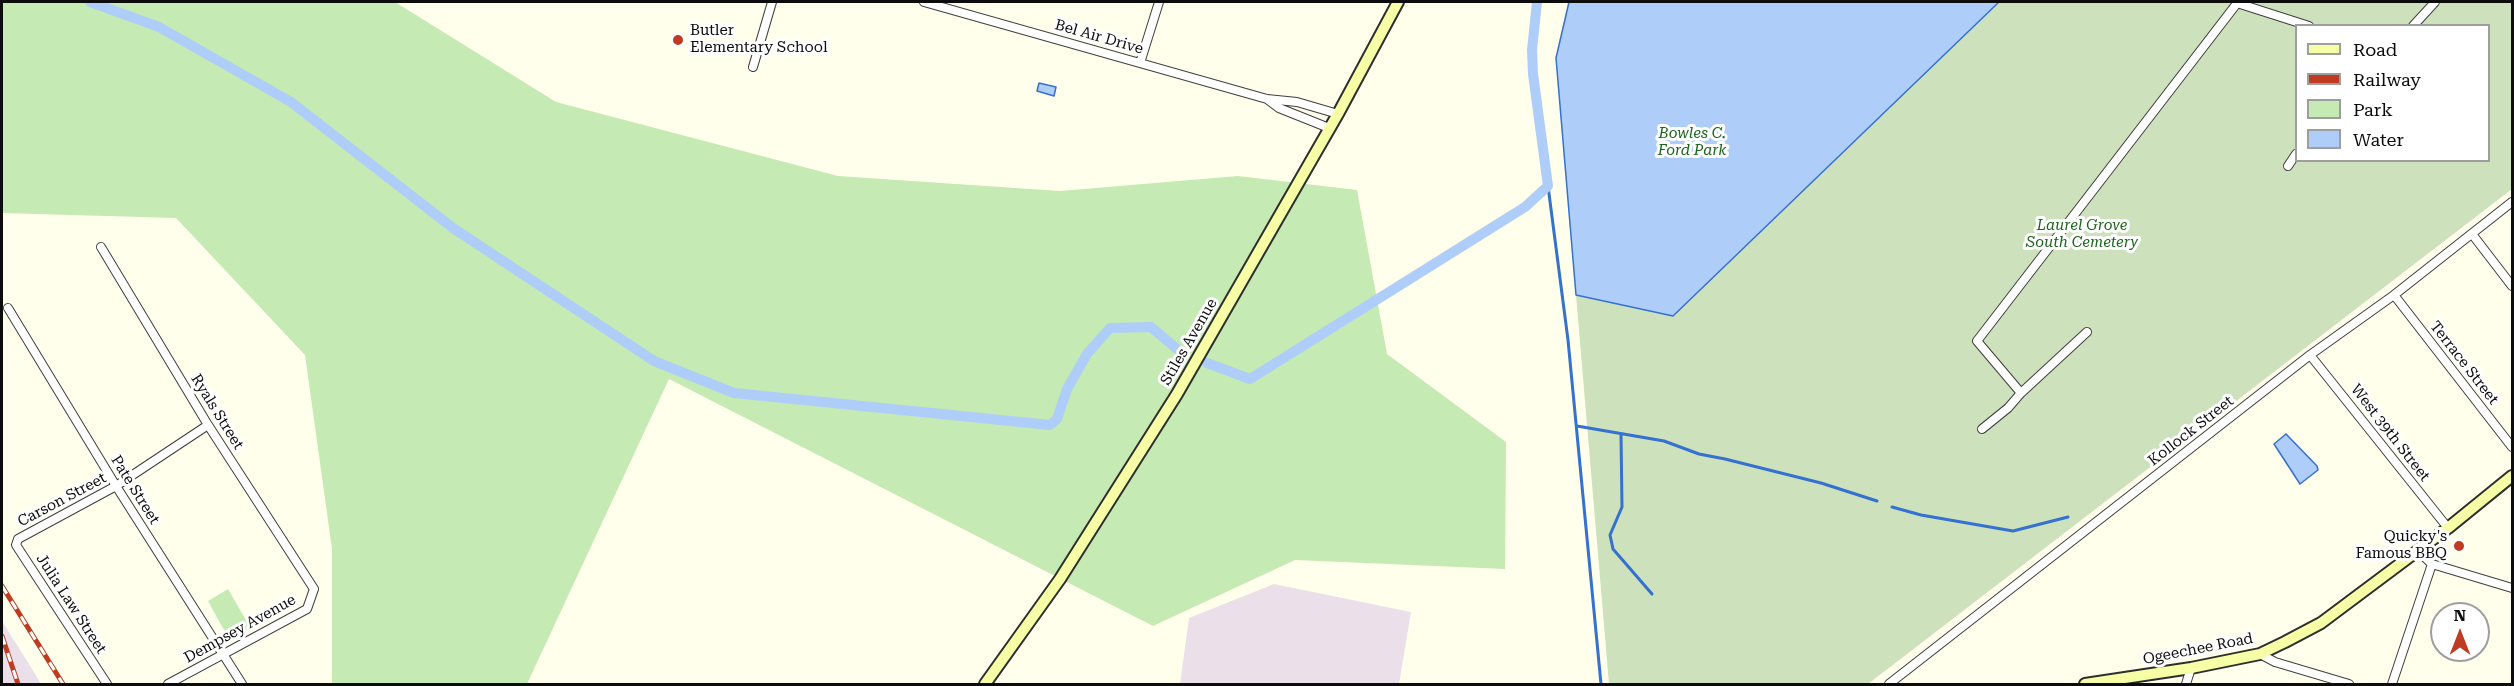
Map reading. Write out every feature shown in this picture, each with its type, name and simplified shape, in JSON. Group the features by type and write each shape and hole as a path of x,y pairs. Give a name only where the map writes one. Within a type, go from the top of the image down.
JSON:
{"street":[{"path":"753,67 772,2"},
{"name":"Bel Air Drive","path":"924,2 1267,99 1302,103 1338,114"},
{"path":"1140,63 1159,2"},
{"name":"Stiles Avenue","path":"985,684 1060,579 1170,404 1338,114 1398,2"},
{"path":"2021,393 1977,341 2237,2 2303,24"},
{"path":"2415,24 2435,2"},
{"name":"Bel Air Drive","path":"1267,99 1279,108 1329,128"},
{"path":"2288,166 2295,156"},
{"name":"Kollock Street","path":"1889,684 2310,355 2394,295 2512,202"},
{"path":"2472,234 2512,286"},
{"name":"Ryals Street","path":"101,246 208,425 314,588"},
{"name":"Terrace Street","path":"2394,295 2512,447"},
{"name":"Pate Street","path":"8,308 116,486 242,684"},
{"path":"1982,429 2008,408 2086,332"},
{"name":"West 39th Street","path":"2310,355 2448,528"},
{"name":"Carson Street","path":"18,538 116,486 208,425"},
{"name":"Ogeechee Road","path":"2085,684 2191,668 2260,654 2321,623 2448,528 2512,476"},
{"name":"Julia Law Street","path":"18,538 16,545 106,684"},
{"path":"2417,550 2432,564 2512,588"},
{"path":"2391,684 2432,564"},
{"name":"Dempsey Avenue","path":"168,684 307,609 314,588"},
{"path":"2260,654 2275,663 2349,684"},
{"path":"2186,684 2191,668"}],"shaded area":[{"path":"1274,584 1411,612 1399,684 1180,684 1189,618"},
{"path":"2,621 34,672 41,684 2,684"}],"green space":[{"path":"2,2 395,2 556,102 838,176 1060,191 1238,176 1357,190 1387,354 1506,442 1505,569 1295,560 1153,626 669,379 527,684 332,684 332,549 305,355 176,218 2,213"},
{"name":"Laurel Grove South Cemetery","path":"1999,2 2512,2 2512,189 1868,684 1609,684 1576,295 1673,316"},
{"path":"228,589 250,627 230,641 208,601"}],"water":[{"name":"Bowles C. Ford Park","path":"1569,2 1999,2 1673,316 1576,295 1556,58"},
{"path":"1039,83 1056,87 1054,96 1037,91"},
{"path":"2286,434 2317,466 2318,470 2300,484 2274,444"}],"waterway":[{"path":"90,2 159,27 291,102 453,228 654,361 734,393 1050,425 1057,419 1067,389 1087,354 1110,328 1151,327 1177,349"},
{"path":"1207,363 1250,379 1525,207 1548,186 1533,74 1532,50 1537,2"},
{"path":"1548,186 1568,340 1601,684"},
{"path":"1577,426 1664,441 1699,454 1821,483 1877,501"},
{"path":"1621,434 1622,507 1610,535 1613,549 1652,594"},
{"path":"1892,507 1921,515 2013,531 2068,517"}],"railway":[{"path":"2,586 63,684"},
{"path":"2,636 18,684"}],"place":[{"name":"Butler Elementary School","path":"678,40"},
{"name":"Quicky's Famous BBQ","path":"2459,546"}]}
